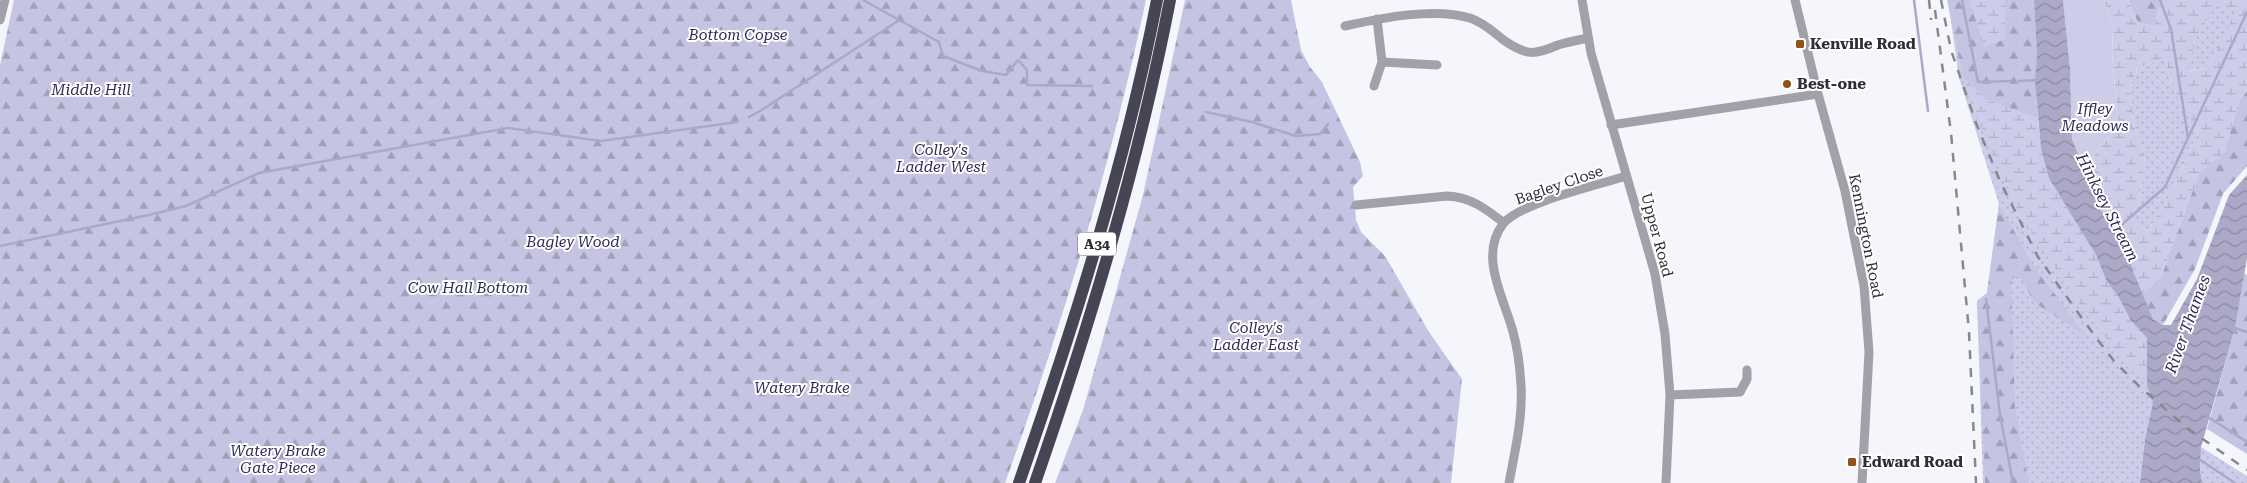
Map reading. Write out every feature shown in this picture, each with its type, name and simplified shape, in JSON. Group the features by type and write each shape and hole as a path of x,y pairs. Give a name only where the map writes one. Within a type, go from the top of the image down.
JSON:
{"highway":[{"name":"A34","path":"1019,483 1062,360 1102,230 1126,137 1157,0"},
{"name":"A34","path":"1035,483 1075,365 1115,234 1140,142 1170,0"}],"street":[{"path":"0,20 5,0"},
{"name":"Upper Road","path":"1582,0 1588,38 1611,125 1655,274 1665,334 1670,395 1666,483"},
{"name":"Kennington Road","path":"1795,0 1818,94 1845,191 1864,286 1869,352 1862,483"},
{"path":"1345,26 1376,19 1452,15 1469,18 1487,26 1515,48 1529,53 1545,52 1559,45 1588,38"},
{"path":"1374,86 1382,62 1376,19"},
{"path":"1382,62 1437,65"},
{"path":"1611,125 1818,94"},
{"name":"Bagley Close","path":"1509,483 1520,415 1521,386 1514,333 1497,285 1494,247 1504,223 1526,208 1626,176"},
{"name":"Bagley Close","path":"1356,205 1460,196 1483,207 1504,223"},
{"path":"1670,395 1740,392 1746,379 1747,370"}],"green space":[{"name":"Bagley Wood","path":"14,0 1146,0 1117,122 1084,244 1046,364 1005,483 0,483 0,65"},
{"name":"Colley's Ladder East","path":"1185,0 1291,0 1301,50 1310,67 1322,82 1360,162 1363,176 1353,187 1356,220 1361,232 1385,256 1429,332 1462,379 1451,483 1055,483 1083,410 1143,195"},
{"path":"1947,0 1970,0 1984,47 2005,39 2005,0 2034,0 2037,56 2035,81 2038,118 1984,99 1963,77"},
{"path":"1948,0 2034,0 2037,56 2035,117 2041,149 2148,362 2147,384 2153,402 2145,439 2140,483 1983,483 1977,301 1987,293 1999,204 1959,78"},
{"path":"1970,0 2005,0 2005,39 1984,47"},
{"name":"Iffley Meadows","path":"2063,0 2104,0 2113,29 2112,53 2118,125 2083,169 2072,139 2070,68"},
{"path":"2104,0 2128,0 2138,23 2155,26 2160,0 2247,0 2247,91 2239,101 2224,153 2199,174 2161,277 2142,295 2123,247 2098,205 2083,169 2118,125 2112,53 2113,29","holes":["2217,3 2235,12 2209,67 2189,71 2195,40","2165,58 2173,87 2198,132 2172,192 2148,231 2133,223 2140,197 2145,156 2133,122 2130,87 2138,68"]},
{"path":"2128,0 2160,0 2155,26 2138,23"},
{"path":"2217,2 2236,12 2231,25 2209,67 2188,71 2195,40"},
{"path":"2165,58 2173,87 2198,132 2172,192 2148,231 2133,223 2140,197 2145,156 2133,122 2130,87 2138,68"},
{"path":"1963,77 1984,99 2038,118 2041,149 2049,178 2096,255 2107,282 2118,296 2131,321 2147,338 2148,362 2143,380 2096,326 2034,234 1985,138"},
{"path":"2247,91 2247,166 2223,194 2195,269 2163,325 2153,319 2142,295 2161,277 2199,173 2224,153 2239,101"},
{"path":"1999,204 2033,265 2086,336 2035,303 2019,275 2011,280 2015,408 2029,483 1985,483 1977,301 1987,293"},
{"path":"2244,273 2247,275 2247,454 2207,429 2235,328"},
{"path":"2201,447 2247,476 2247,483 2202,483 2200,469"}],"water":[{"name":"River Thames","path":"2034,0 2063,0 2070,68 2072,139 2098,205 2123,247 2153,319 2163,325 2171,325 2197,279 2229,195 2247,175 2247,258 2235,328 2201,447 2200,469 2202,483 2140,483 2145,439 2153,402 2147,385 2147,338 2131,321 2118,296 2107,282 2096,255 2049,178 2041,149 2035,81 2037,56"}],"waterway":[{"path":"863,0 939,42 943,56 982,71 1006,75 1018,60 1027,70 1027,85 1092,86"},
{"path":"1914,0 1928,111"},
{"path":"1962,0 1978,82 2010,81"},
{"path":"2160,0 2171,29 2188,138"},
{"name":"Hinksey Stream","path":"2112,233 2165,187 2247,12"},
{"path":"749,117 898,21"},
{"path":"2019,81 2038,80"},
{"path":"1206,112 1252,122 1296,136 1320,134 1328,124"},
{"path":"0,246 186,206 259,173 508,128 601,141 737,122"},
{"path":"1986,299 2000,415 2013,483"},
{"path":"2232,327 2247,332"},
{"path":"2208,417 2247,442"},
{"path":"2199,459 2235,483"}],"railway":[{"path":"1929,0 1931,20"},
{"path":"1941,0 1951,50 1976,123 2000,181 2038,257 2114,361 2139,386 2187,428 2247,470"},
{"path":"1935,10 1951,133 1969,332 1976,483"}],"place":[{"name":"Kenville Road","path":"1800,44"},
{"name":"Best-one","path":"1787,84"},
{"name":"Edward Road","path":"1852,462"}],"park label":[{"name":"Bottom Copse","path":"738,35"},
{"name":"Middle Hill","path":"91,90"},
{"name":"Colley's Ladder West","path":"941,158"},
{"name":"Cow Hall Bottom","path":"468,288"},
{"name":"Watery Brake","path":"802,388"},
{"name":"Watery Brake Gate Piece","path":"278,460"}]}
